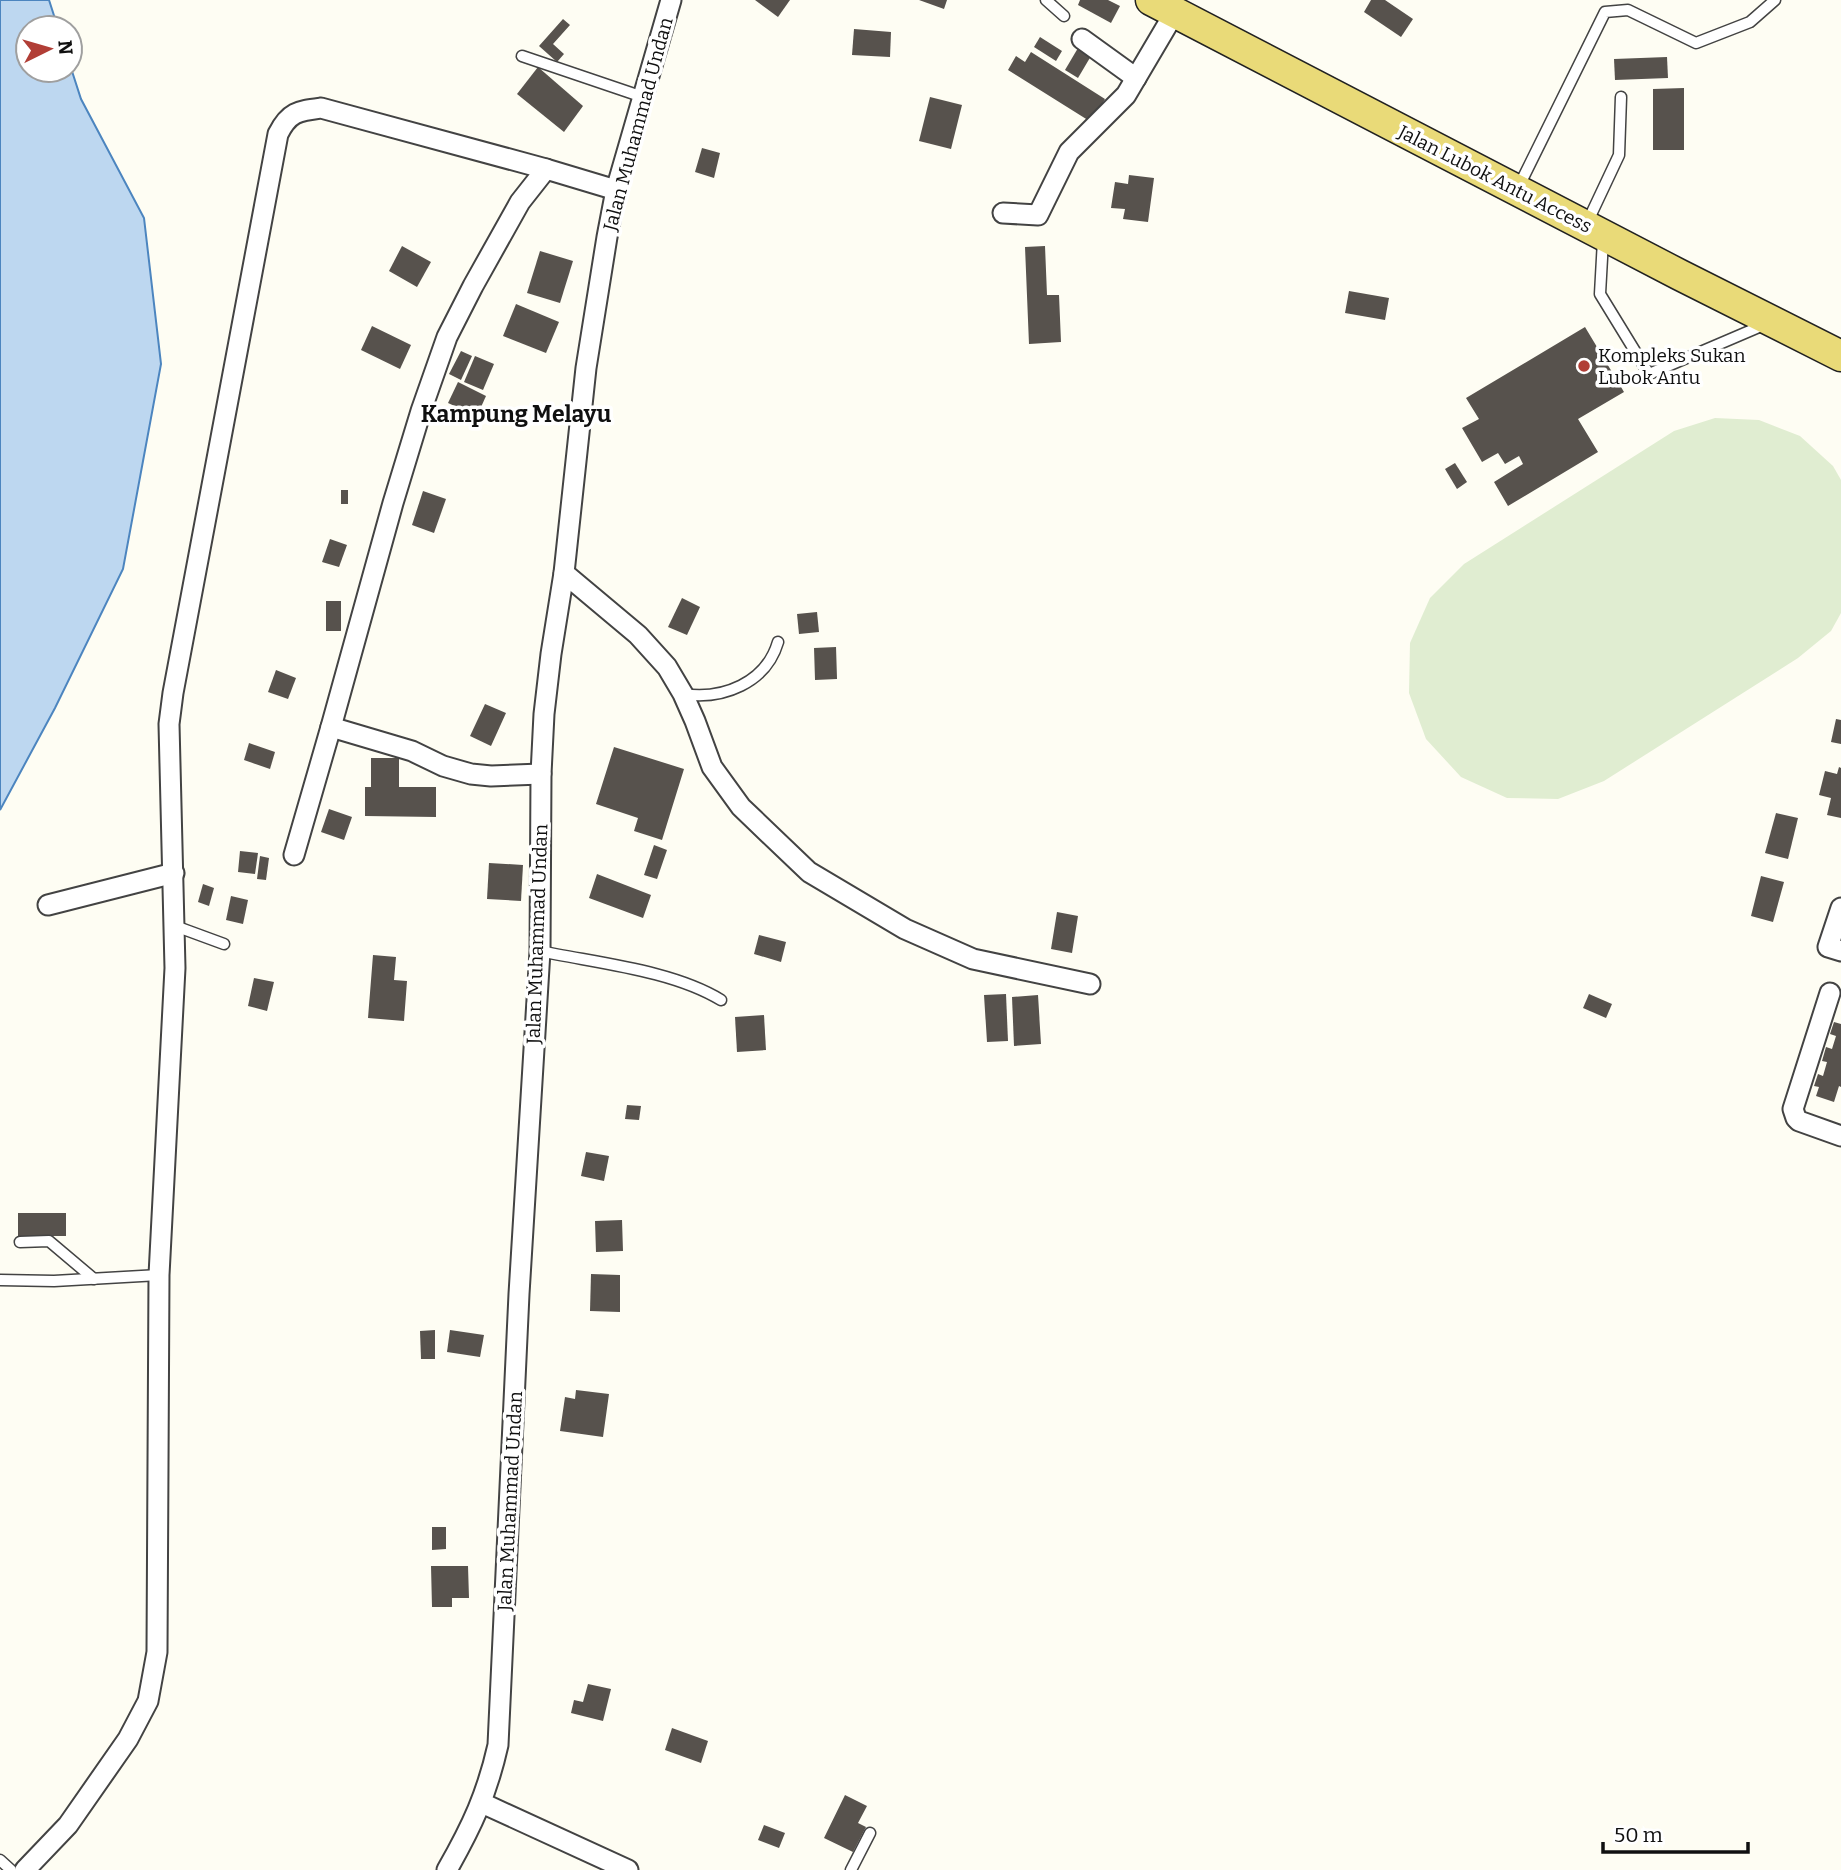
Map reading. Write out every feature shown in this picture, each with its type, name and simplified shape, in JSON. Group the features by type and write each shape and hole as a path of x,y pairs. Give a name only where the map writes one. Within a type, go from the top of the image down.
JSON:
{"main road":[{"name":"Jalan Lubok Antu Access","path":"1163,6 1841,356"}],"street":[{"name":"Jalan Muhammad Undan","path":"447,1870 482,1803 498,1745 519,1294 540,951 541,774 551,654 564,573 586,368 616,190 671,0"},
{"path":"1003,212 1038,215 1069,152 1126,95 1136,78 1163,6"},
{"path":"1082,40 1136,78"},
{"path":"25,1870 68,1825 128,1739 148,1701 157,1652 159,1275 175,968 169,724 278,134 285,120 294,114 321,108 616,190"},
{"path":"294,855 393,503 447,337 520,202 546,169"},
{"path":"564,573 643,641 667,667 683,694 712,767 741,807 809,872 905,929 973,959 1090,984"},
{"path":"331,727 412,751 443,766 471,774 541,774"},
{"path":"48,905 174,873"},
{"path":"1841,908 1828,947 1841,951"},
{"path":"1830,993 1793,1109 1799,1121 1841,1136"},
{"path":"482,1803 628,1870"}],"lane":[{"path":"1046,0 1064,16"},
{"path":"1517,190 1605,12 1628,10 1696,43 1750,22 1775,0"},
{"path":"522,55 644,98"},
{"path":"1621,97 1619,155 1595,231 1600,294 1650,374 1773,321"},
{"path":"683,694 695,696 726,692 744,685 766,666 778,642"},
{"path":"175,926 225,944"},
{"path":"540,951 666,976 708,992 721,1000"},
{"path":"20,1242 49,1241 94,1279"},
{"path":"0,1280 54,1281 159,1275"},
{"path":"850,1870 870,1833"},
{"path":"0,1860 11,1870"}],"green space":[{"path":"1715,418 1759,420 1800,436 1833,466 1841,480 1841,613 1831,631 1798,658 1604,781 1558,799 1507,798 1461,777 1426,739 1409,693 1410,643 1430,598 1464,564 1674,431"}],"water":[{"path":"0,0 49,0 54,14 14,14 14,84 76,84 81,99 144,218 161,364 123,569 55,708 0,810"}],"building":[{"path":"755,0 790,0 778,17"},
{"path":"919,0 947,0 944,9"},
{"path":"1080,0 1108,0 1120,6 1111,23 1078,5"},
{"path":"1371,0 1385,0 1413,19 1401,37 1364,12"},
{"path":"563,19 570,25 553,44 564,54 557,62 539,46"},
{"path":"854,29 891,32 890,57 852,55"},
{"path":"1040,37 1062,51 1056,61 1034,47"},
{"path":"1078,48 1091,56 1078,78 1065,70"},
{"path":"1031,52 1105,99 1091,122 1008,70 1016,56 1025,62"},
{"path":"1667,57 1668,78 1615,80 1614,59"},
{"path":"538,67 583,106 564,132 517,94"},
{"path":"1684,88 1684,150 1653,150 1653,89"},
{"path":"930,97 962,105 951,149 919,141"},
{"path":"702,148 720,153 714,178 695,172"},
{"path":"1129,175 1154,178 1148,222 1123,219 1125,209 1111,208 1115,182 1128,184"},
{"path":"402,246 431,262 417,287 389,271"},
{"path":"1045,246 1047,295 1059,295 1061,342 1029,344 1025,247"},
{"path":"540,251 573,261 560,303 527,293"},
{"path":"1349,291 1389,298 1385,320 1345,313"},
{"path":"516,304 559,322 546,353 503,336"},
{"path":"372,326 411,345 400,369 361,350"},
{"path":"1585,327 1624,392 1578,419 1598,452 1508,506 1494,482 1523,464 1519,456 1505,464 1498,453 1482,462 1462,428 1479,419 1466,398"},
{"path":"461,351 472,356 461,380 449,374"},
{"path":"475,356 494,364 483,390 464,382"},
{"path":"458,382 486,396 477,416 448,403"},
{"path":"1455,463 1467,482 1457,489 1445,469"},
{"path":"341,490 348,490 348,504 341,504"},
{"path":"423,491 446,499 434,533 412,525"},
{"path":"330,539 347,545 339,567 322,562"},
{"path":"682,598 700,607 687,635 668,627"},
{"path":"326,601 341,601 341,631 326,631"},
{"path":"817,612 819,632 799,634 797,614"},
{"path":"836,647 837,679 815,680 814,648"},
{"path":"276,670 296,678 288,699 268,692"},
{"path":"485,704 506,713 491,746 470,736"},
{"path":"1836,719 1841,720 1841,744 1831,742"},
{"path":"249,743 275,752 270,769 244,760"},
{"path":"614,747 684,769 662,840 634,831 638,818 596,804"},
{"path":"371,758 399,758 399,787 436,787 436,817 365,816 365,787 371,787"},
{"path":"1839,767 1841,818 1827,815 1831,798 1819,795 1825,771 1837,774"},
{"path":"329,809 352,817 344,840 321,832"},
{"path":"1776,813 1798,818 1788,859 1765,853"},
{"path":"654,845 667,850 657,879 644,875"},
{"path":"240,851 258,853 255,874 238,872"},
{"path":"260,856 269,858 266,880 257,879"},
{"path":"489,863 523,865 521,901 487,899"},
{"path":"597,874 651,895 643,918 589,898"},
{"path":"1761,876 1784,882 1773,922 1751,916"},
{"path":"203,884 214,888 209,906 198,902"},
{"path":"231,896 248,900 243,924 226,920"},
{"path":"1057,912 1078,916 1072,953 1051,949"},
{"path":"759,935 786,942 781,962 754,954"},
{"path":"373,955 396,957 394,980 407,981 404,1021 368,1018"},
{"path":"254,978 274,982 267,1011 248,1006"},
{"path":"1006,994 1008,1041 987,1042 984,995"},
{"path":"1589,994 1612,1004 1606,1018 1583,1008"},
{"path":"1038,995 1041,1044 1014,1046 1012,997"},
{"path":"764,1015 766,1050 737,1052 735,1017"},
{"path":"1834,1022 1841,1024 1841,1087 1839,1086 1834,1102 1816,1096 1819,1087 1814,1086 1818,1074 1823,1076 1827,1062 1822,1061 1826,1047 1832,1049 1836,1036 1830,1034"},
{"path":"627,1105 641,1106 639,1120 625,1119"},
{"path":"586,1152 609,1156 604,1181 581,1176"},
{"path":"18,1213 66,1213 66,1236 18,1236"},
{"path":"622,1220 623,1251 596,1252 595,1221"},
{"path":"591,1274 620,1275 620,1312 590,1311"},
{"path":"435,1330 435,1359 421,1359 420,1331"},
{"path":"450,1330 484,1335 480,1357 447,1352"},
{"path":"576,1390 609,1394 603,1437 560,1431 565,1397 575,1399"},
{"path":"432,1527 446,1527 446,1549 432,1550"},
{"path":"431,1566 468,1566 469,1598 452,1598 452,1607 432,1607"},
{"path":"588,1684 611,1689 603,1721 571,1713 574,1700 583,1702"},
{"path":"672,1728 708,1741 701,1763 665,1750"},
{"path":"845,1795 867,1806 858,1823 866,1827 853,1852 824,1838"},
{"path":"764,1825 785,1833 779,1848 758,1840"}],"place":[{"name":"Kompleks Sukan Lubok Antu","path":"1584,366"}],"district":[{"name":"Kampung Melayu","path":"516,414"}]}
